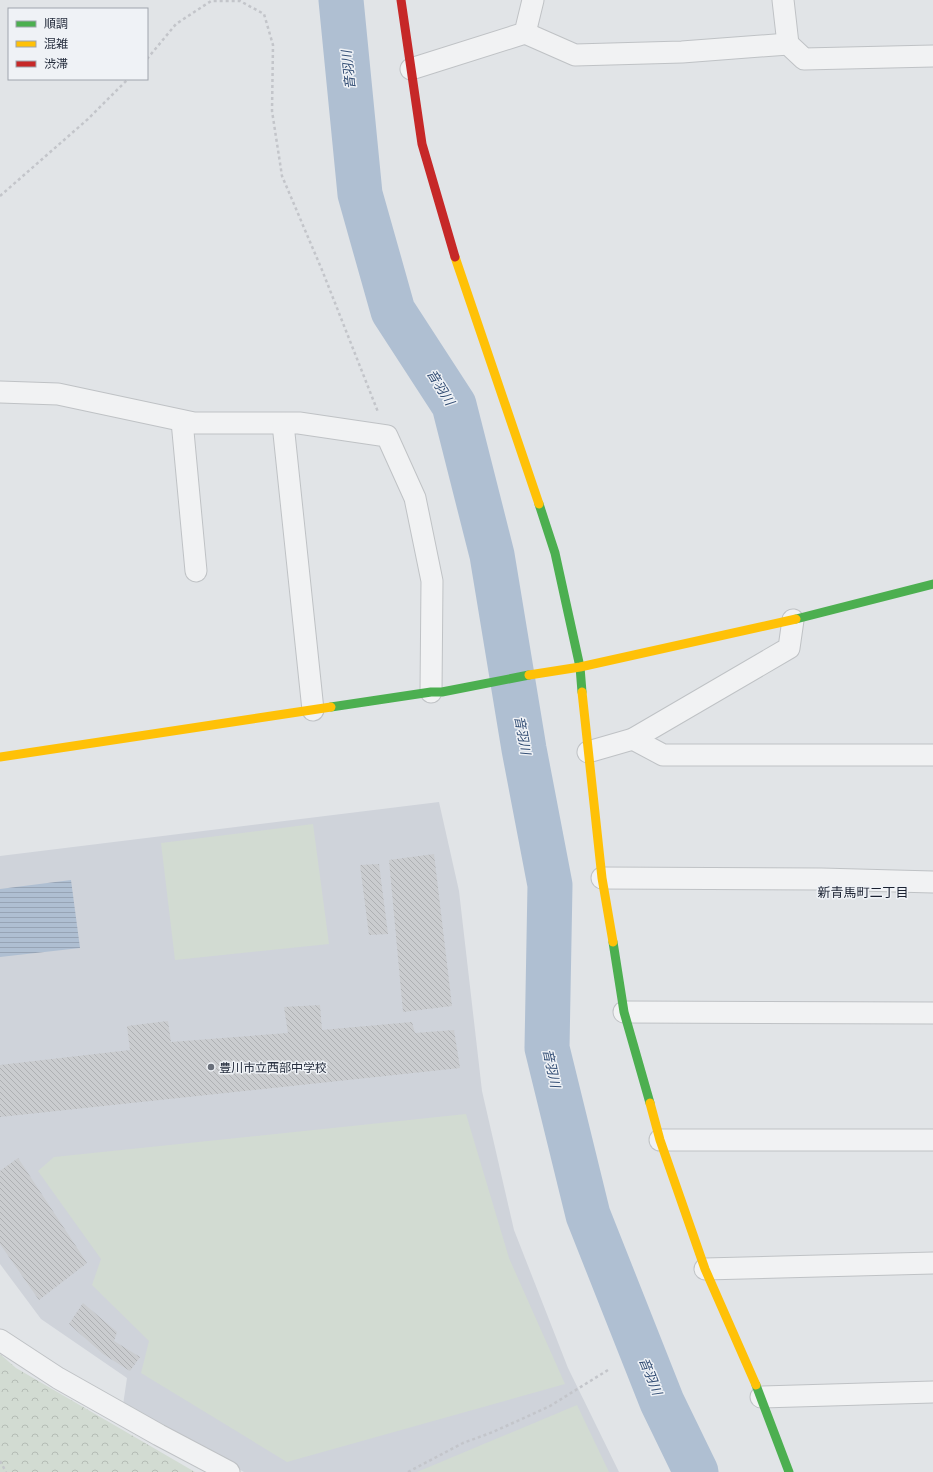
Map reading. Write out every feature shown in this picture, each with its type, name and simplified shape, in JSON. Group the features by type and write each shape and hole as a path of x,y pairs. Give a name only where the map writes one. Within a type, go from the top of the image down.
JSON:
{"street":[{"path":"401,0 422,144 465,286 555,553 580,667 602,878 624,1012 660,1140 705,1269 761,1397 789,1472"},
{"path":"524,33 533,0"},
{"path":"783,0 788,44 804,59 933,56"},
{"path":"411,69 524,33 575,55 682,52 788,44"},
{"path":"0,392 58,394 194,423 299,423 387,436 415,498 432,580 437,692"},
{"path":"182,421 196,571"},
{"path":"283,424 313,710"},
{"path":"0,757 437,692 580,667 793,620 933,584"},
{"path":"588,752 633,739 789,648 793,620"},
{"path":"633,739 663,755 933,756"},
{"path":"602,878 822,879 933,882"},
{"path":"624,1012 933,1013"},
{"path":"660,1140 933,1140"},
{"path":"705,1269 933,1263"},
{"path":"0,1340 58,1378 229,1472"},
{"path":"761,1397 933,1392"}],"path":[{"path":"148,58 176,24 211,1 240,1 264,14 273,45 272,111 282,176 322,270 387,436"},
{"path":"0,196 88,119 127,80"},
{"path":"408,1472 463,1443 493,1432 550,1406 608,1370"},
{"path":"0,1461 6,1472"}],"shaded area":[{"path":"439,802 459,891 482,1091 514,1230 568,1368 619,1472 244,1472 123,1405 127,1378 41,1319 0,1264 0,856"}],"green space":[{"path":"313,824 329,944 175,960 161,843"},
{"path":"466,1114 509,1258 565,1384 287,1462 141,1373 149,1341 92,1285 101,1259 38,1171 54,1157"},
{"path":"0,1354 16,1368 195,1472 0,1472"},
{"path":"577,1405 609,1472 417,1472"}],"water":[{"path":"71,880 80,948 0,957 0,889"}],"building":[{"path":"434,854 452,1006 403,1012 389,860"},
{"path":"379,864 388,934 369,935 360,865"},
{"path":"320,1005 322,1030 412,1022 415,1033 454,1030 460,1068 0,1117 0,1065 130,1050 127,1026 168,1021 171,1042 288,1033 284,1007"},
{"path":"18,1158 87,1263 39,1300 0,1244 0,1171"},
{"path":"83,1303 117,1332 114,1341 140,1357 130,1371 103,1354 69,1324"}],"waterway":[{"name":"音羽川","path":"341,0 360,194 393,311 454,405 492,555 524,749 550,885 547,1048 588,1215 662,1402 696,1472"}],"traffic: fast":[{"path":"539,504 555,553 580,667 582,692"},
{"path":"796,619 933,584"},
{"path":"331,707 431,692 442,692 529,675"},
{"path":"613,942 624,1012 650,1103"},
{"path":"756,1385 789,1472"}],"traffic: slow":[{"path":"455,257 539,504"},
{"path":"529,675 580,667 796,619"},
{"path":"582,692 602,878 613,942"},
{"path":"0,757 331,707"},
{"path":"650,1103 660,1140 705,1269 756,1385"}],"traffic: jam":[{"path":"401,0 422,144 455,257"}],"place":[{"name":"豊川市立西部中学校","path":"211,1067"}],"district":[{"name":"新青馬町二丁目","path":"863,892"}]}
